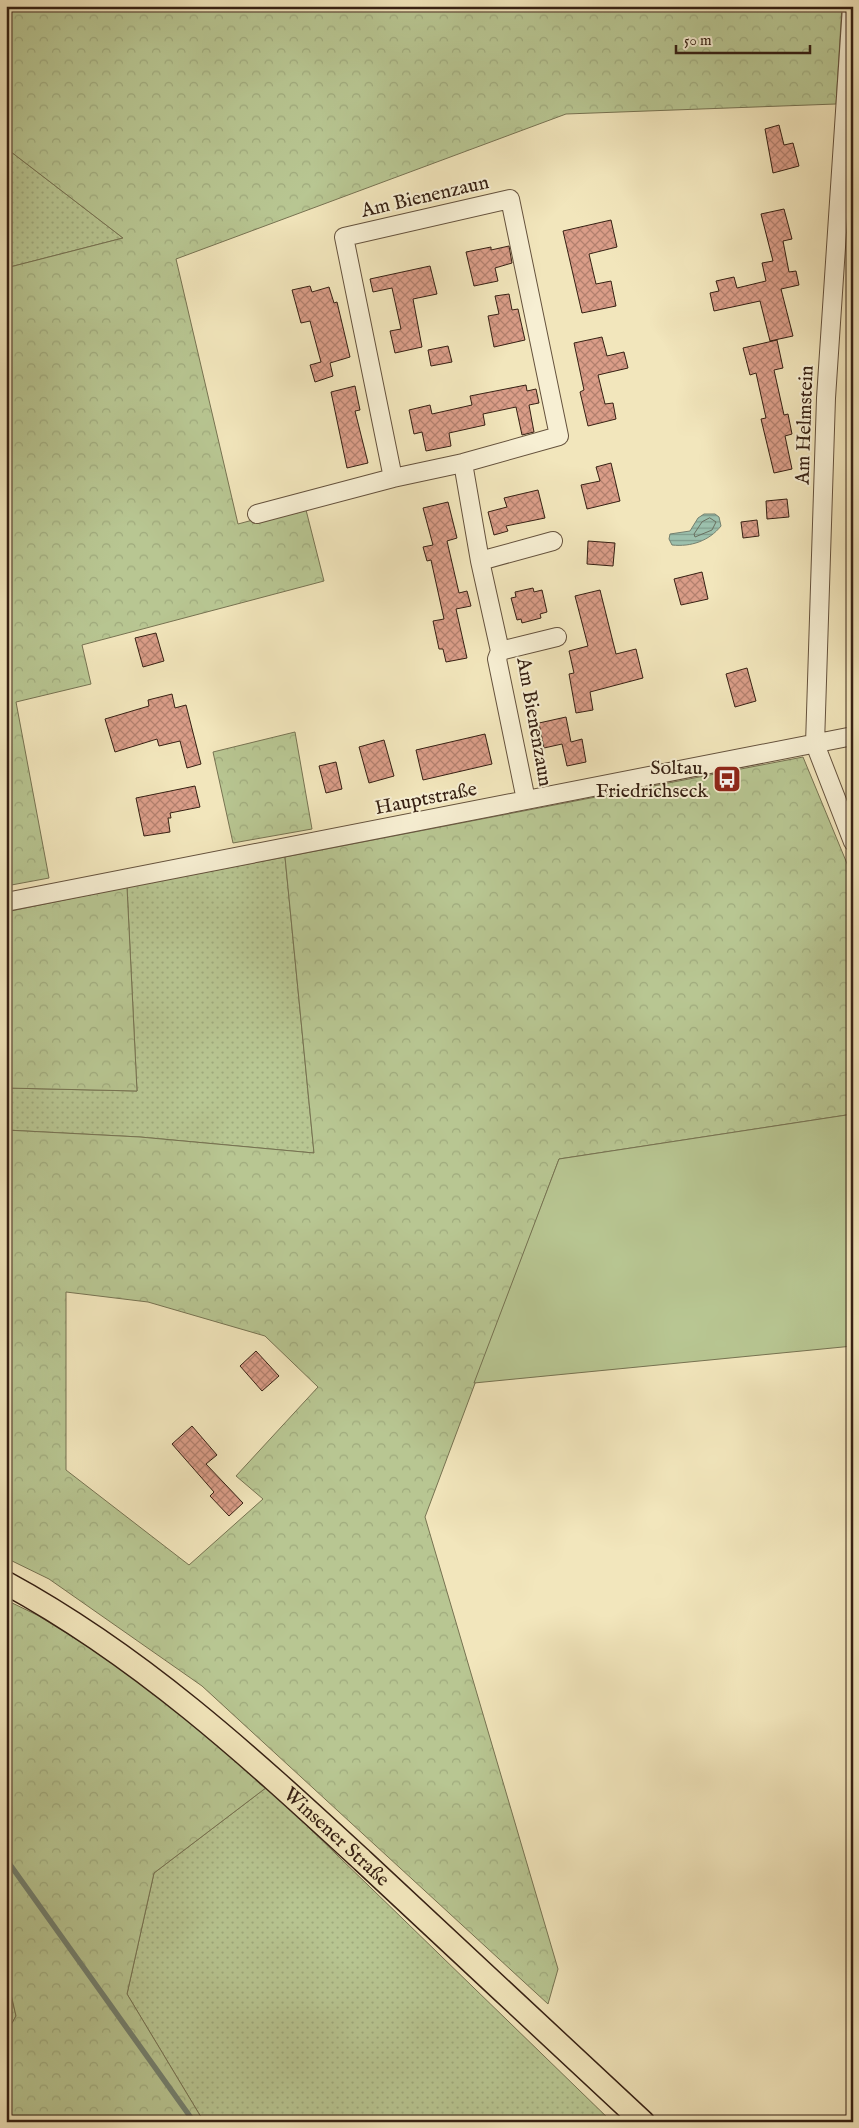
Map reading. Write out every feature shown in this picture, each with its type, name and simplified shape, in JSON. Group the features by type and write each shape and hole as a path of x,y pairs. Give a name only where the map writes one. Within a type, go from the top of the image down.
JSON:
{"main road":[{"name":"Winsener Straße","path":"6,1583 96,1636 182,1700 256,1763 643,2122"}],"street":[{"name":"Am Helmstein","path":"815,744 826,398 852,6"},
{"name":"Am Bienenzaun","path":"257,514 393,478 463,463 559,436 510,199 344,237 393,478"},
{"name":"Am Bienenzaun","path":"463,463 480,561 500,651 497,659 526,800"},
{"path":"480,561 553,541"},
{"name":"Am Bienenzaun","path":"500,651 557,637"},
{"name":"Hauptstraße","path":"6,902 853,736"},
{"path":"815,744 853,842"}],"green space":[{"path":"6,6 842,6 836,104 566,114 176,259 238,524 305,506 324,581 82,645 91,684 16,702 49,878 6,886 6,268 123,238 6,148"},
{"path":"6,148 123,238 6,268"},
{"path":"295,732 312,829 233,843 213,752"},
{"path":"803,757 853,878 853,1114 559,1159 425,1517 558,1969 548,2004 202,1686 49,1579 6,1558 6,1130 140,1137 314,1153 285,857","holes":["66,1292 148,1302 265,1336 318,1387 236,1476 263,1499 189,1565 66,1470"]},
{"path":"285,857 314,1153 140,1137 6,1130 6,1088 137,1091 127,887"},
{"path":"127,887 137,1091 6,1088 6,912"},
{"path":"853,1114 853,1346 474,1383 559,1159"},
{"path":"6,1600 37,1615 134,1675 267,1787 154,1873 127,1994 204,2122 6,2122 6,2034 16,2016 6,1972"},
{"path":"267,1787 612,2122 204,2122 127,1994 154,1873"},
{"path":"6,1972 16,2016 6,2034"}],"water":[{"path":"704,514 715,514 719,517 721,526 711,536 699,542 686,545 672,545 669,539 670,534 690,531 698,518"}],"building":[{"path":"779,125 784,145 793,143 799,166 773,173 765,129"},
{"path":"784,209 792,239 783,241 789,272 796,271 799,285 781,289 793,336 770,341 760,301 714,311 710,293 719,291 716,281 734,277 737,288 766,281 762,263 773,261 761,214"},
{"path":"611,220 617,247 589,254 596,284 611,281 616,306 582,313 563,231"},
{"path":"509,246 512,263 495,268 498,281 474,286 466,252"},
{"path":"430,266 437,294 413,299 422,347 395,353 390,331 401,329 392,288 373,292 370,279"},
{"path":"310,286 312,292 329,287 334,303 337,302 350,357 330,363 333,376 315,382 310,365 321,362 310,321 301,323 292,290"},
{"path":"509,294 512,310 518,309 525,340 494,347 488,316 499,314 495,296"},
{"path":"602,337 607,356 624,352 628,368 598,375 605,404 613,403 616,419 588,426 580,392 584,390 574,343"},
{"path":"777,340 783,368 774,370 784,415 788,414 792,434 785,436 792,469 774,473 761,419 766,418 756,373 750,375 743,348"},
{"path":"448,346 452,362 431,366 428,350"},
{"path":"526,385 527,391 536,389 539,403 529,405 534,432 522,435 516,407 483,414 485,425 449,433 451,446 426,451 422,432 414,434 409,410 430,405 432,414 472,405 470,396"},
{"path":"355,386 360,410 355,411 368,463 347,468 331,392"},
{"path":"611,463 620,501 587,509 581,485 600,481 596,467"},
{"path":"538,490 545,518 506,526 508,531 494,535 488,512 507,507 504,498"},
{"path":"787,499 789,517 767,519 766,501"},
{"path":"448,502 457,538 447,541 459,593 467,591 471,606 456,609 467,658 446,662 443,649 439,649 433,621 444,619 431,560 427,561 423,547 433,545 423,508"},
{"path":"757,520 759,536 743,538 741,522"},
{"path":"588,541 615,543 613,566 587,564"},
{"path":"702,572 708,599 681,605 674,579"},
{"path":"533,588 534,592 542,590 547,612 540,614 541,618 522,623 521,619 517,620 511,598 516,597 515,592"},
{"path":"600,590 616,654 636,649 643,678 590,692 593,710 576,713 569,674 574,673 569,651 588,646 575,596"},
{"path":"156,633 164,661 143,667 135,638"},
{"path":"747,668 756,701 735,707 726,674"},
{"path":"172,694 175,708 186,705 201,764 187,768 180,741 159,746 157,739 115,752 105,719 149,706 148,700"},
{"path":"566,717 571,742 582,739 586,762 567,766 562,744 544,748 539,723"},
{"path":"485,734 492,764 423,780 416,750"},
{"path":"384,740 394,776 369,783 359,747"},
{"path":"336,762 342,789 326,793 319,766"},
{"path":"195,786 200,807 170,813 171,818 168,818 170,832 144,836 136,798"},
{"path":"256,1351 279,1376 262,1391 240,1366"},
{"path":"192,1426 217,1455 206,1464 243,1503 229,1516 210,1496 214,1492 172,1444"}],"waterway":[{"path":"6,1859 194,2122"}],"place":[{"name":"Soltau, Friedrichseck","path":"727,779"}]}
